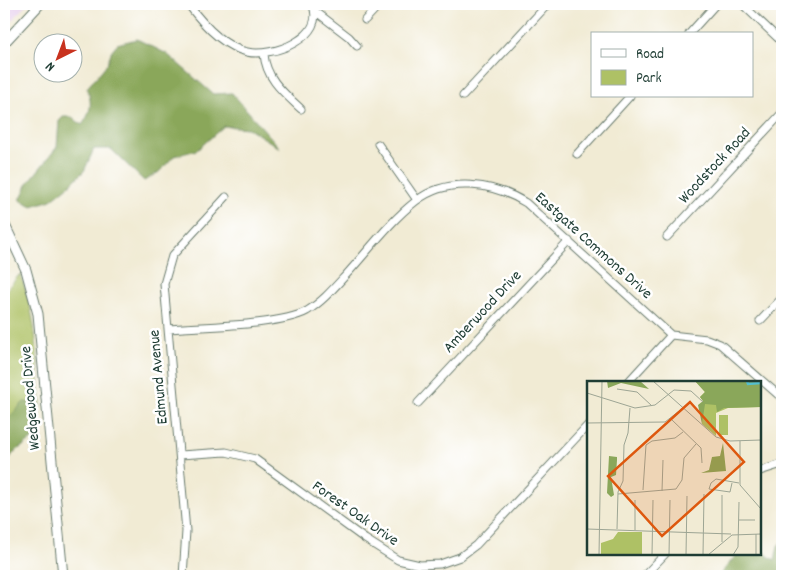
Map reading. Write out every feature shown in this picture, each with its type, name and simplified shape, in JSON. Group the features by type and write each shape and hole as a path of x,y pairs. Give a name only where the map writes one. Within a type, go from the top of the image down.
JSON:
{"street":[{"path":"4,43 40,4"},
{"path":"188,4 207,26 228,43 246,52 264,54 281,50 304,36 312,26 313,7"},
{"path":"365,20 380,4"},
{"path":"463,96 548,4"},
{"path":"691,32 716,4"},
{"path":"742,4 782,42"},
{"path":"313,7 357,46"},
{"path":"264,54 266,67 276,85 301,109"},
{"path":"577,154 628,98"},
{"name":"Woodstock Road","path":"667,237 782,113"},
{"path":"378,144 416,200"},
{"name":"Eastgate Commons Drive","path":"168,329 287,318 307,310 323,299 416,200 442,189 457,186 489,186 503,190 526,203 671,335"},
{"name":"Edmund Avenue","path":"183,576 186,531 164,284 169,262 180,246 226,197"},
{"name":"Wedgewood Drive","path":"4,223 26,270 38,314 63,576"},
{"name":"Amberwood Drive","path":"418,403 569,241"},
{"path":"760,321 782,298"},
{"path":"629,381 671,335 707,339 720,344 782,398"},
{"name":"Forest Oak Drive","path":"180,455 226,452 255,459 386,554 412,564 428,565 454,560 476,545 587,426"},
{"path":"761,471 782,464"},
{"path":"644,576 664,555"}],"shaded area":[{"path":"4,4 27,4 4,29"}],"green space":[{"path":"137,39 167,54 213,94 232,93 280,148 248,128 224,126 197,150 174,156 159,172 144,181 111,149 94,149 84,171 51,200 32,206 20,200 28,183 57,147 59,121 63,117 72,117 82,125 90,107 87,88 107,64 112,50 117,44"},
{"path":"20,274 26,290 33,322 38,355 41,405 4,445 4,293"},
{"path":"24,402 41,405 38,409 40,428 34,438 12,455 4,469 4,423"},
{"path":"782,541 782,576 719,576 736,555 761,555 761,547 768,556 775,560 778,546"}]}
